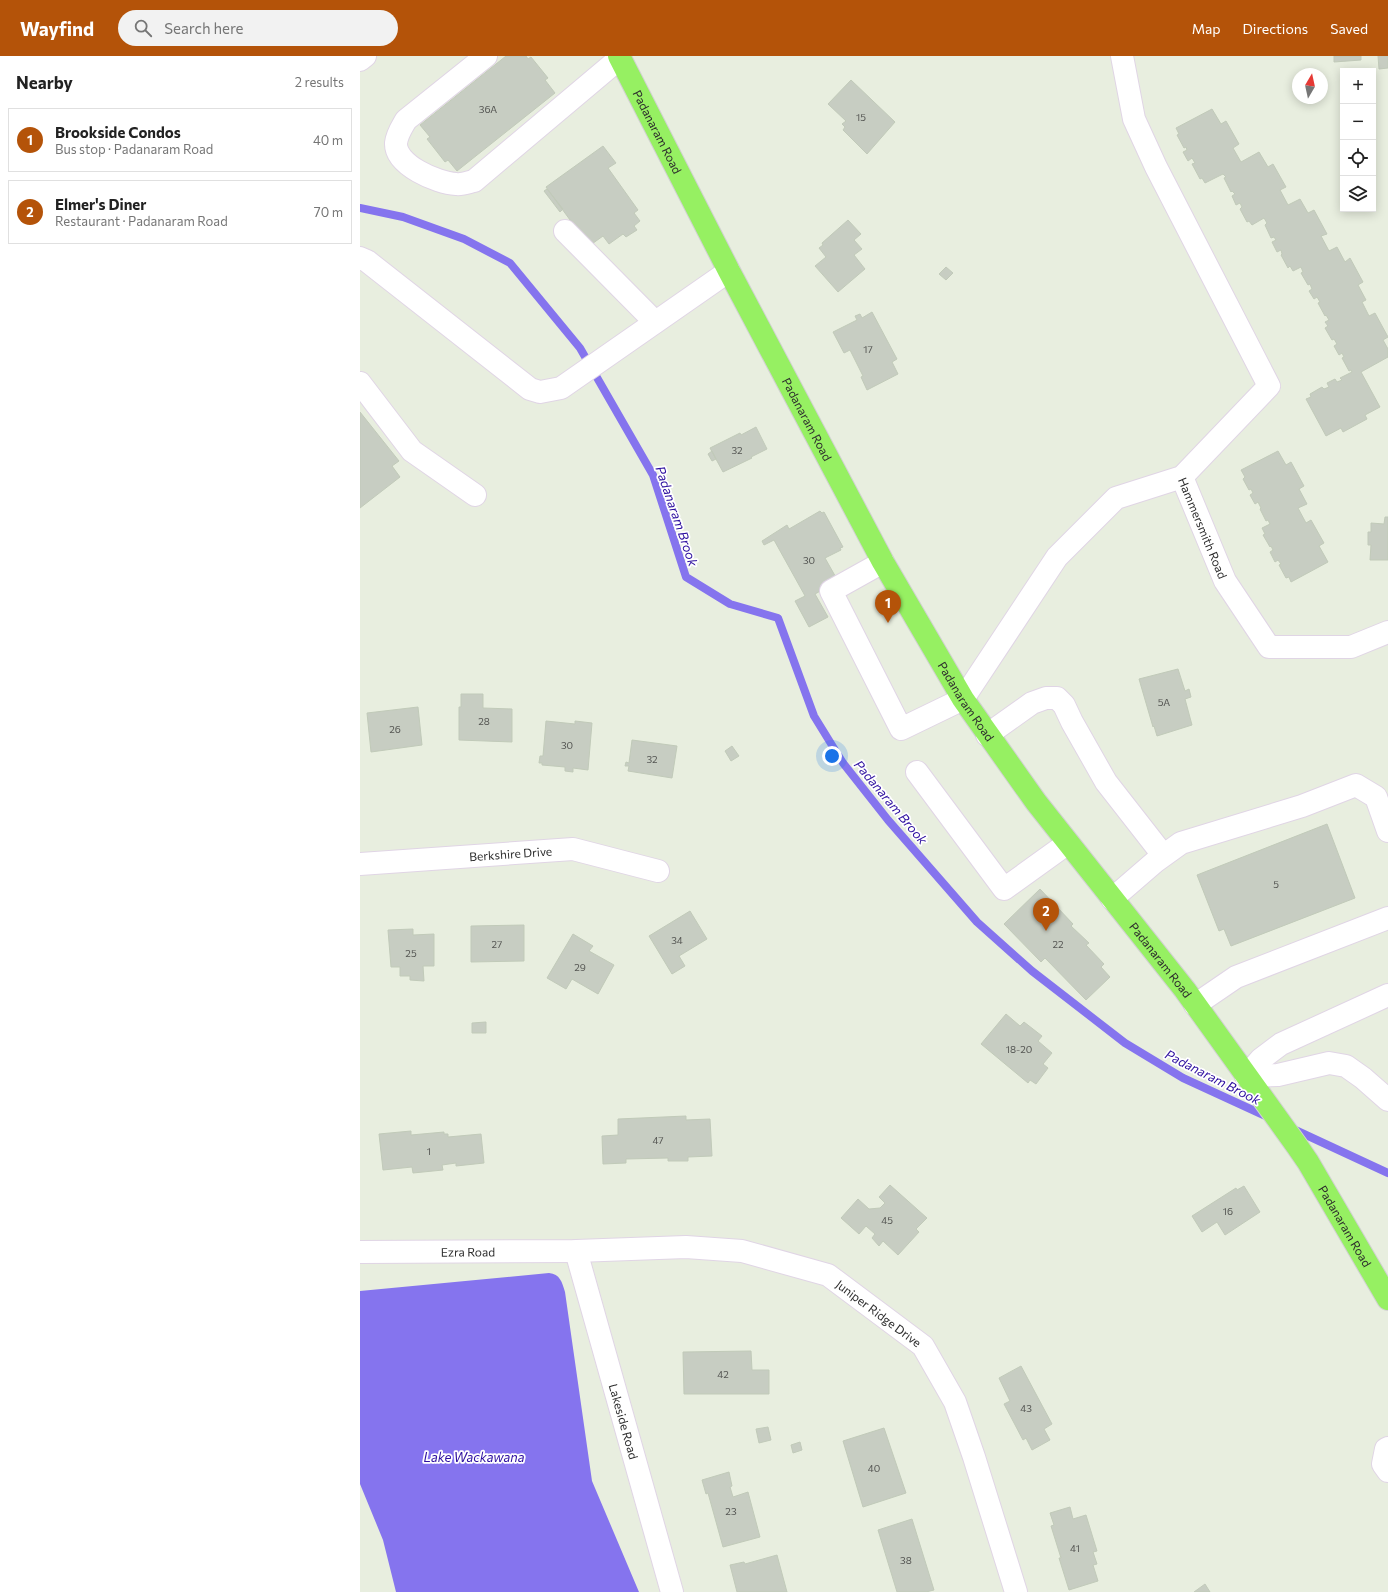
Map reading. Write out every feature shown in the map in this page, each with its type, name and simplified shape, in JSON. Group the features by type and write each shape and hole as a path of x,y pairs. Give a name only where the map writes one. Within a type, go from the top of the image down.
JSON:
{"main road":[{"name":"Padanaram Road","path":"620,57 729,271 883,562 963,699 987,735 1036,802 1195,1005 1297,1146 1308,1162 1388,1299"}],"street":[{"path":"360,60 365,56"},
{"path":"486,56 406,120 400,131 396,143 398,154 408,164 432,179 456,184 474,181 620,57"},
{"path":"1122,56 1134,119 1153,160 1269,386 1182,477"},
{"path":"565,231 655,322"},
{"path":"360,258 367,261 530,389 540,392 561,388 729,271"},
{"path":"360,383 412,451 475,495"},
{"name":"Hammersmith Road","path":"963,699 1057,557 1116,498 1182,477 1225,581 1270,647 1351,647 1388,632"},
{"path":"883,562 831,591 901,730 963,699"},
{"path":"987,735 1032,703 1046,698 1057,698 1064,705 1106,782 1163,855"},
{"path":"916,772 1004,889 1068,843"},
{"path":"1112,899 1163,855 1181,843 1302,806 1356,785 1376,797 1388,831"},
{"name":"Berkshire Drive","path":"360,864 573,849 658,871"},
{"path":"1195,1005 1236,977 1388,918"},
{"path":"1246,1076 1261,1059 1281,1044 1388,995"},
{"path":"1246,1076 1278,1074 1329,1063 1346,1066 1363,1078 1388,1100"},
{"name":"Juniper Ridge Drive","path":"576,1251 686,1247 742,1251 828,1275 923,1346 955,1402 974,1457 1016,1592"},
{"name":"Ezra Road","path":"360,1252 576,1251"},
{"name":"Lakeside Road","path":"576,1251 672,1592"}],"water":[{"name":"Lake Wackawana","path":"549,1273 558,1277 562,1282 565,1292 592,1481 639,1592 396,1592 383,1540 360,1484 360,1291"}],"building":[{"path":"506,56 526,56 528,59 531,57 548,78 545,80 555,93 457,171 448,160 445,162 427,139 430,137 420,125"},
{"path":"1334,56 1361,56 1361,60 1334,62"},
{"path":"1378,56 1388,56 1388,68 1379,69"},
{"path":"851,80 895,122 867,154 843,130 845,127 842,124 846,121 828,104"},
{"path":"1212,109 1221,124 1226,121 1239,144 1233,148 1241,162 1259,152 1268,167 1273,164 1286,187 1280,190 1288,205 1300,199 1308,213 1314,210 1327,234 1321,236 1329,251 1337,247 1345,262 1350,258 1363,282 1358,285 1366,300 1362,302 1369,316 1375,313 1388,337 1383,340 1388,349 1388,357 1361,372 1380,407 1365,415 1367,419 1343,432 1341,428 1326,436 1306,399 1311,397 1310,394 1322,387 1324,389 1329,387 1327,383 1335,379 1337,382 1342,380 1340,378 1352,372 1351,370 1349,371 1342,358 1344,357 1342,353 1339,355 1334,346 1337,344 1334,339 1332,340 1325,328 1328,326 1325,322 1329,320 1318,303 1320,302 1317,297 1314,299 1309,291 1312,289 1301,273 1303,272 1301,267 1293,271 1290,266 1288,268 1281,255 1281,250 1277,252 1272,242 1276,240 1274,237 1271,238 1265,225 1267,223 1264,218 1252,225 1249,221 1247,222 1240,209 1242,207 1240,203 1236,205 1232,196 1235,194 1232,191 1231,192 1224,178 1226,177 1223,174 1205,183 1202,178 1200,179 1192,164 1195,163 1192,158 1188,161 1183,152 1187,150 1186,147 1184,148 1177,135 1179,134 1176,128"},
{"path":"603,146 616,163 608,168 638,210 634,213 640,221 634,226 637,230 626,237 623,234 609,244 603,236 589,246 546,187"},
{"path":"547,189 563,209 560,212 544,191"},
{"path":"848,220 861,234 854,240 862,249 854,255 865,269 838,292 815,266 826,257 819,248 823,245 822,243"},
{"path":"946,267 953,273 946,280 939,274"},
{"path":"872,312 897,359 892,362 898,374 867,390 861,377 863,376 850,350 844,353 833,332 857,320 855,316 860,314 862,318"},
{"path":"360,412 399,461 392,466 400,477 360,508"},
{"path":"756,427 767,449 723,472 710,448"},
{"path":"712,451 716,459 712,461 708,454"},
{"path":"1278,451 1286,465 1291,462 1304,486 1299,489 1307,504 1298,508 1306,523 1311,520 1324,543 1319,546 1328,562 1291,582 1289,577 1286,578 1279,565 1281,564 1278,560 1275,562 1270,552 1273,550 1263,535 1265,534 1262,528 1270,524 1268,520 1266,521 1258,502 1255,504 1250,495 1253,493 1251,489 1249,490 1243,479 1245,477 1241,470"},
{"path":"820,511 822,513 824,512 843,547 840,548 841,550 825,558 838,581 815,594 828,617 809,627 795,601 805,596 804,594 774,540 764,545 762,541 787,525 789,529"},
{"path":"1385,517 1388,517 1388,560 1370,560 1371,545 1368,545 1368,532 1371,532 1371,523 1384,524"},
{"path":"1178,669 1185,691 1189,689 1191,697 1185,699 1192,725 1157,736 1139,679"},
{"path":"461,694 483,694 483,708 512,709 512,742 459,740 459,707 461,707"},
{"path":"418,707 422,745 371,752 367,713"},
{"path":"546,721 575,724 575,721 592,723 588,770 573,768 573,772 565,771 565,767 542,765 542,763 539,763 540,756 543,756"},
{"path":"632,740 677,746 672,778 628,771 629,766 625,766 626,762 629,763"},
{"path":"732,746 739,756 731,761 725,751"},
{"path":"1327,824 1355,898 1231,946 1224,929 1219,931 1197,875"},
{"path":"1040,889 1073,924 1071,926 1089,943 1086,945 1104,964 1101,967 1110,977 1086,1000 1045,958 1041,962 1004,924"},
{"path":"690,911 707,939 679,956 685,966 672,974 649,936"},
{"path":"524,925 524,961 471,962 471,926"},
{"path":"413,929 413,935 434,934 434,966 423,966 424,981 410,980 410,976 400,976 400,967 391,967 388,930"},
{"path":"573,934 593,946 589,951 614,965 598,994 572,979 566,989 547,978"},
{"path":"1006,1014 1020,1026 1024,1022 1042,1036 1038,1041 1052,1053 1043,1064 1048,1068 1036,1084 1030,1080 1028,1083 981,1044"},
{"path":"486,1022 486,1033 472,1033 472,1023"},
{"path":"686,1116 686,1120 710,1119 712,1156 688,1157 688,1161 668,1161 668,1158 626,1159 626,1163 603,1164 602,1136 618,1135 618,1119"},
{"path":"411,1131 411,1135 444,1132 444,1134 448,1134 448,1137 481,1134 484,1163 456,1166 456,1163 442,1165 443,1170 413,1173 412,1167 383,1170 379,1134"},
{"path":"890,1185 927,1218 916,1229 919,1232 898,1255 883,1241 879,1246 872,1238 875,1234 866,1226 859,1234 841,1218 858,1199 869,1209 880,1208 885,1203 879,1197"},
{"path":"1244,1186 1260,1212 1225,1235 1217,1222 1202,1232 1192,1216 1236,1188 1237,1190"},
{"path":"751,1351 752,1370 769,1370 769,1394 684,1394 683,1352"},
{"path":"1021,1366 1052,1424 1044,1429 1050,1440 1032,1450 1026,1438 1023,1440 1004,1404 1010,1401 999,1378"},
{"path":"768,1427 771,1440 759,1443 756,1429"},
{"path":"884,1428 906,1493 863,1507 843,1441"},
{"path":"800,1442 802,1450 793,1453 791,1445"},
{"path":"729,1472 732,1486 730,1487 733,1497 748,1492 760,1537 723,1547 708,1493 706,1494 702,1480"},
{"path":"1070,1507 1073,1519 1086,1515 1097,1551 1093,1552 1097,1564 1093,1565 1098,1581 1069,1590 1051,1526 1054,1525 1050,1513"},
{"path":"912,1519 934,1590 926,1592 897,1592 878,1530"},
{"path":"777,1555 787,1592 737,1592 730,1565 744,1562 745,1564"},
{"path":"1205,1584 1210,1592 1194,1592"}],"waterway":[{"name":"Padanaram Brook","path":"360,208 403,217 464,239 510,263 580,348 653,475 686,577 730,604 778,618 814,716 843,763 888,820 977,922 1032,971 1125,1043 1183,1078 1270,1118"},
{"name":"Padanaram Brook","path":"1291,1128 1388,1173"}],"place":[{"name":"Brookside Condos","path":"888,623"},
{"name":"Elmer's Diner","path":"1046,931"}]}
